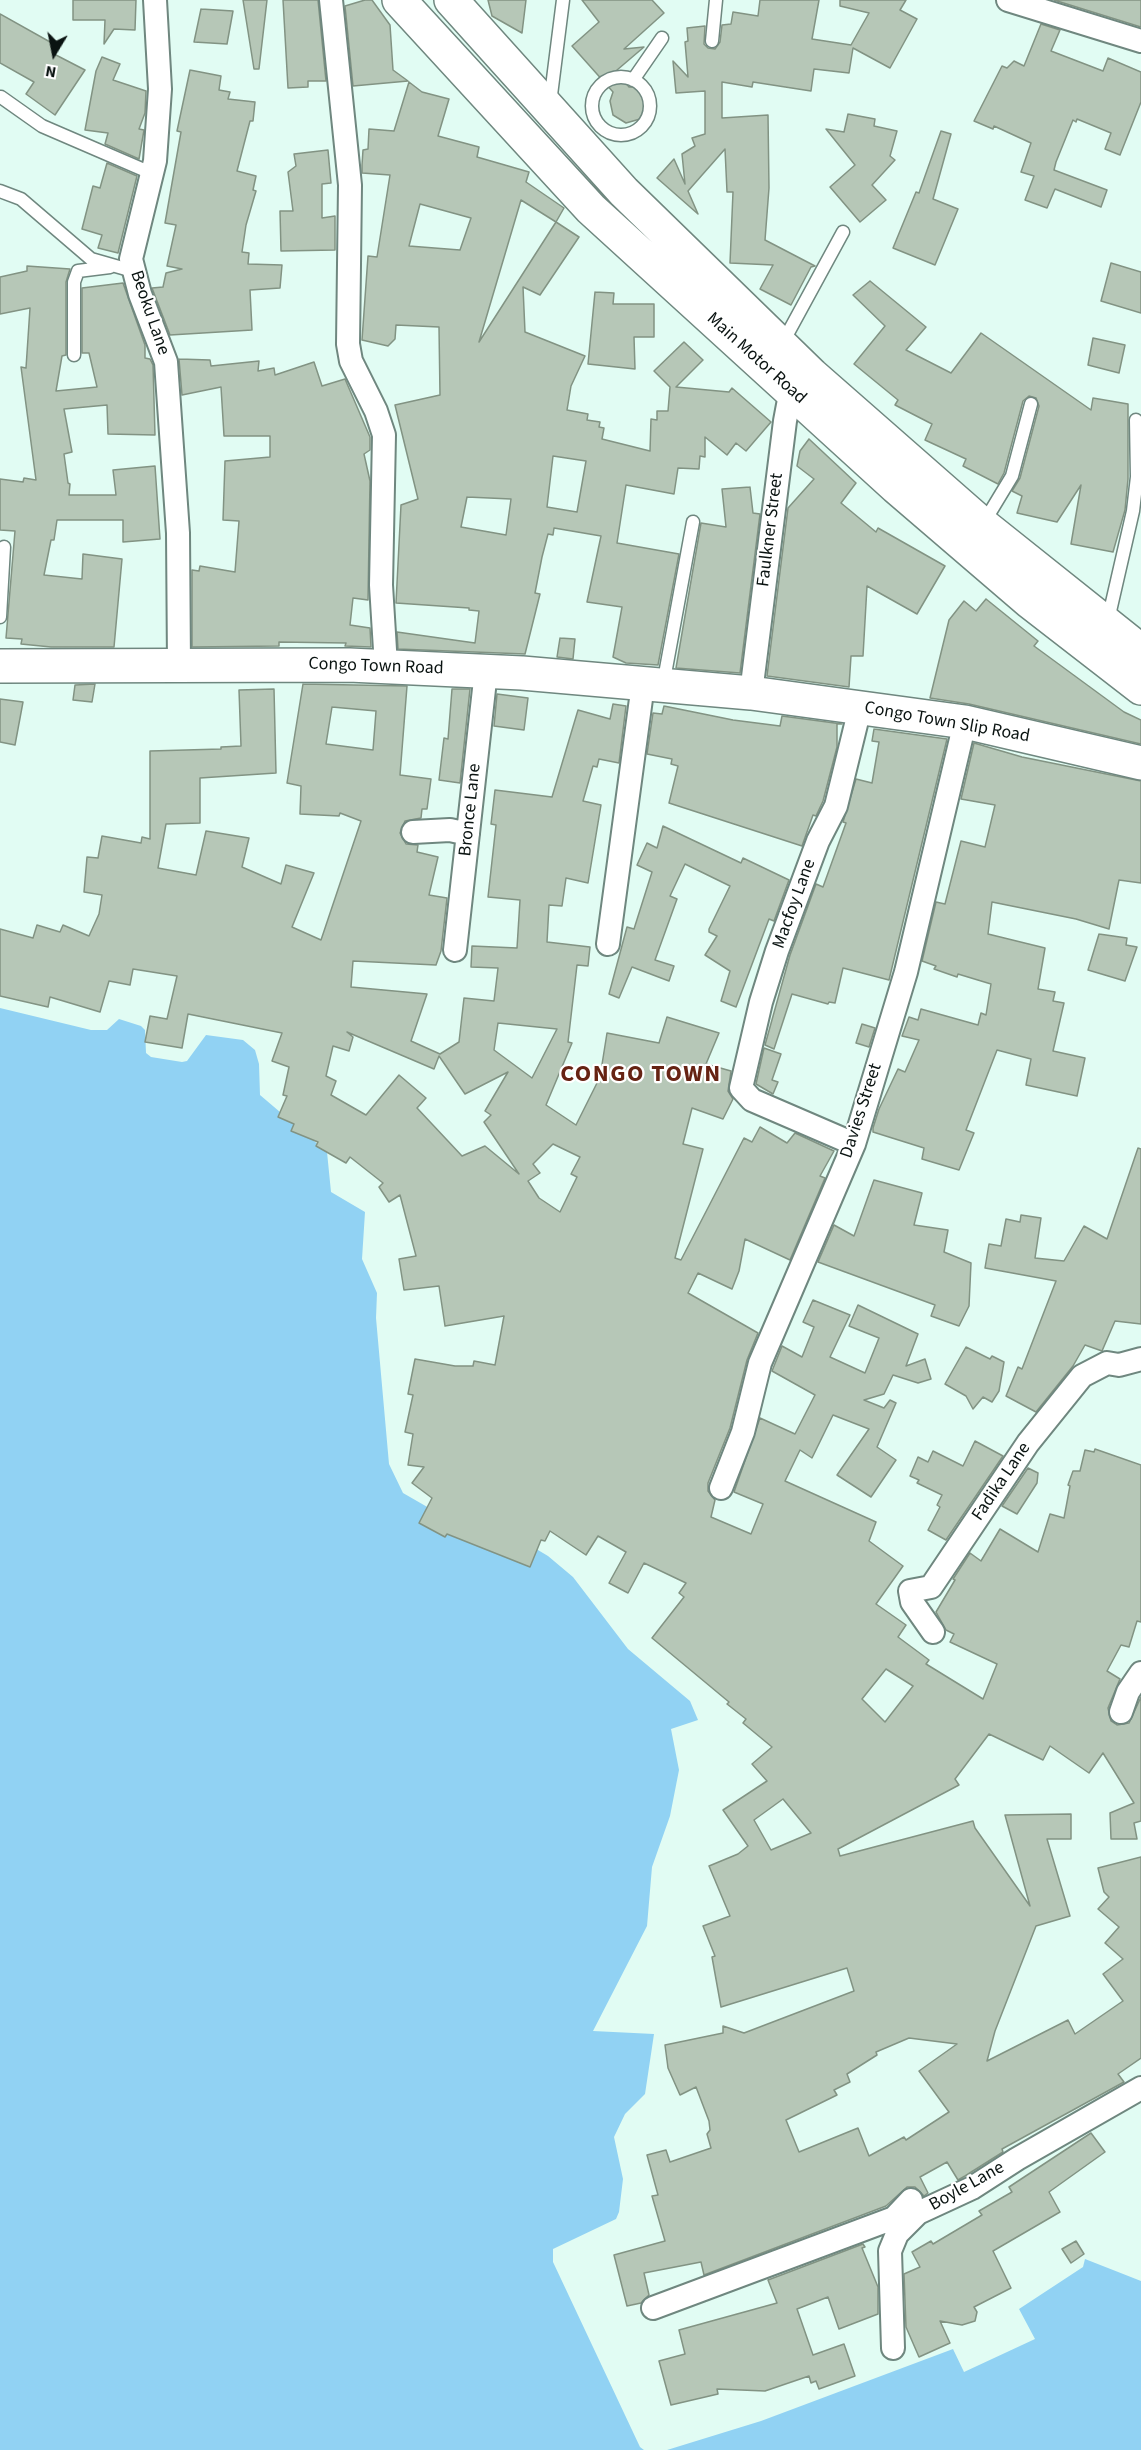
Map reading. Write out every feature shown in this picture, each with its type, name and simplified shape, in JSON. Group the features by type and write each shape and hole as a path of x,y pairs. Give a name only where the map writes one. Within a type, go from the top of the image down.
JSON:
{"main road":[{"name":"Main Motor Road","path":"399,0 591,209 803,384 1141,651"},
{"name":"Main Motor Road","path":"451,0 549,110 597,141 624,192 782,345 803,384 896,487 1030,602 1141,688"},
{"name":"Congo Town Road","path":"0,666 386,666 486,671 751,693"},
{"name":"Congo Town Slip Road","path":"751,693 965,722 1141,763"}],"street":[{"name":"Beoku Lane","path":"155,0 160,88 151,173 131,259 125,269 165,362 178,533 179,665"},
{"path":"331,0 350,185 348,344 351,361 376,411 384,435 381,585 386,666"},
{"path":"1009,0 1141,41"},
{"name":"Faulkner Street","path":"751,693 785,420 788,405 803,384"},
{"name":"Bronce Lane","path":"454,950 486,671"},
{"path":"609,944 653,685"},
{"name":"Macfoy Lane","path":"854,1144 752,1100 741,1088 741,1079 761,1002 818,841 836,806 860,708"},
{"name":"Davies Street","path":"721,1488 742,1432 760,1363 854,1144 906,972 965,722"},
{"path":"413,832 450,830 468,834"},
{"name":"Fadika Lane","path":"933,1632 912,1602 910,1591 932,1587 1028,1443 1082,1376 1107,1363 1119,1365 1141,1359"},
{"path":"1121,1712 1128,1692 1141,1672"},
{"name":"Boyle Lane","path":"893,2348 890,2251 897,2234 918,2213 972,2188 1017,2159 1141,2088"},
{"path":"653,2308 894,2218 912,2199 918,2213"}],"lane":[{"path":"549,110 564,0"},
{"path":"712,41 716,0"},
{"path":"633,80 662,38"},
{"path":"614,78 633,80 646,92 649,101 647,118 635,131 597,141 593,98 604,82 614,78"},
{"path":"1,97 42,126 151,173"},
{"path":"0,191 21,199 91,259 125,269"},
{"path":"782,345 843,232"},
{"path":"74,355 74,282 78,271 125,269"},
{"path":"983,525 1012,476 1031,404"},
{"path":"1107,624 1132,511 1137,477 1136,420"},
{"path":"653,685 693,522"},
{"path":"0,617 4,547"}],"water":[{"path":"0,1008 91,1030 107,1030 119,1019 141,1026 145,1030 146,1053 151,1057 187,1061 206,1035 243,1040 255,1050 259,1064 260,1095 327,1152 331,1192 365,1212 362,1259 377,1293 376,1318 389,1464 403,1493 436,1512 501,1528 548,1556 573,1577 628,1649 690,1701 698,1720 671,1729 679,1770 670,1816 652,1867 647,1926 593,2031 654,2034 645,2094 625,2114 614,2137 623,2179 619,2212 616,2219 553,2249 553,2262 640,2447 644,2450 0,2450"},
{"path":"1085,2259 1141,2281 1141,2450 667,2450 761,2421 953,2349 964,2372 1035,2339 1019,2309 1083,2267"}],"building":[{"path":"73,0 136,0 135,30 114,29 104,44 105,20 73,20"},
{"path":"243,0 267,0 259,69 254,69"},
{"path":"283,0 318,0 326,81 308,81 308,87 288,88"},
{"path":"372,0 390,25 393,70 408,81 353,86 345,6"},
{"path":"488,0 526,0 522,33 492,16"},
{"path":"582,0 652,0 664,13 624,49 644,47 610,76 625,82 629,87 639,87 645,93 650,103 640,119 626,123 613,115 610,101 613,92 572,46 599,22"},
{"path":"760,0 819,0 812,39 851,45 869,13 840,6 840,0 906,0 900,10 917,19 890,68 853,48 849,73 814,69 811,91 753,82 752,87 722,82 722,118 768,115 769,188 765,240 815,266 811,267 791,305 760,289 773,265 730,263 733,192 727,192 725,149 688,191 698,214 657,178 674,159 685,184 682,154 695,146 692,138 705,134 705,91 676,93 673,61 688,77 685,42 688,41 687,28 705,26 704,44 708,48 715,49 720,42 722,25 731,24 733,12 758,16"},
{"path":"1054,0 1141,0 1141,27"},
{"path":"201,9 233,11 227,44 194,42"},
{"path":"0,14 59,47 54,54 85,70 55,115 26,94 34,82 0,63"},
{"path":"1041,24 1060,30 1051,51 1103,71 1108,58 1141,72 1141,102 1120,155 1105,149 1111,133 1077,119 1076,122 1073,120 1056,162 1054,170 1107,190 1101,207 1055,189 1047,208 1025,200 1034,176 1021,172 1031,143 994,126 993,129 974,121 1002,66 1007,68 1014,61 1024,66"},
{"path":"102,57 120,64 113,80 146,91 145,113 139,129 144,130 139,159 105,144 108,133 85,130 96,71"},
{"path":"190,70 221,76 219,90 230,92 228,99 255,102 253,121 250,121 237,171 256,176 253,190 256,191 246,225 242,252 249,253 248,264 282,265 280,288 250,290 252,330 170,335 152,288 163,287 166,273 182,269 167,266 176,225 165,223 181,132 177,131"},
{"path":"409,82 422,92 449,99 438,136 479,147 477,157 529,172 526,182 564,208 556,222 579,237 540,295 523,287 525,332 585,356 571,386 567,410 588,414 587,420 600,422 599,427 604,428 602,439 650,451 651,419 657,420 657,411 668,411 670,387 654,371 684,342 703,360 676,387 729,392 732,388 771,422 746,451 736,443 727,455 705,437 705,457 700,456 699,469 678,468 674,494 626,485 617,543 679,554 658,665 626,663 613,657 622,607 587,602 601,536 554,528 553,535 548,534 542,557 535,593 540,594 525,654 398,649 397,632 475,643 479,611 469,610 469,608 396,603 401,505 418,499 395,405 440,395 439,327 396,325 395,339 388,346 362,340 368,256 377,257 390,175 362,173 363,150 368,149 369,129 394,131","holes":["521,200 556,222 479,342","420,204 471,218 460,250 409,246","553,456 586,461 577,512 547,507","467,497 511,499 506,535 461,527"]},
{"path":"848,114 875,119 874,126 897,131 890,156 895,160 872,185 886,200 860,222 830,187 855,165 826,129 844,132"},
{"path":"941,131 951,134 933,199 958,209 935,265 893,248 916,192 919,193"},
{"path":"328,150 331,183 322,184 322,218 335,216 335,250 281,251 280,211 293,211 288,172 296,166 294,154"},
{"path":"107,163 137,176 118,253 98,248 102,235 82,229 93,186 100,188"},
{"path":"1111,263 1141,272 1141,313 1101,301"},
{"path":"27,266 70,269 66,282 66,355 62,356 56,391 97,387 89,353 82,353 82,288 123,283 145,345 145,358 150,359 153,365 155,435 108,434 107,405 64,409 72,452 64,454 70,484 69,495 116,495 113,470 155,466 160,539 123,542 123,520 57,520 54,540 51,540 44,575 82,579 83,554 122,559 114,647 51,647 21,644 22,639 6,638 15,531 0,530 0,479 23,482 24,478 36,480 21,367 26,368 30,308 0,314 0,277 27,271"},
{"path":"870,281 926,327 906,350 951,373 981,333 1091,410 1093,398 1128,404 1128,479 1125,510 1113,552 1071,544 1081,485 1057,522 1017,513 1022,496 1012,491 1020,478 1039,406 1036,398 1029,396 1023,401 1004,473 998,484 963,466 966,459 925,440 932,424 895,405 898,400 854,364 885,326 853,295"},
{"path":"595,292 614,293 613,304 654,304 654,337 634,337 635,369 588,364"},
{"path":"1093,338 1125,345 1119,373 1088,365"},
{"path":"179,359 210,360 211,366 259,361 258,371 274,368 275,375 314,362 322,386 345,379 370,437 370,450 364,454 370,481 368,600 353,598 350,625 370,628 371,647 345,646 346,643 279,642 279,646 192,647 192,570 199,571 200,566 235,572 239,521 223,520 225,461 270,457 270,436 224,436 221,387 182,395"},
{"path":"809,439 856,483 841,503 876,532 878,528 945,566 917,614 867,586 863,656 851,656 849,687 767,676 788,508 814,479 797,466 800,451"},
{"path":"750,487 753,513 760,514 740,673 676,668 701,523 726,527 722,489"},
{"path":"986,599 1038,641 1034,646 1124,712 1141,720 1141,744 969,704 930,698 949,620 964,601 976,611"},
{"path":"560,638 575,639 573,659 557,657"},
{"path":"95,684 92,702 73,700 75,685"},
{"path":"303,684 407,686 400,775 431,779 427,809 422,809 421,818 405,821 400,833 406,844 418,845 417,852 438,857 429,895 447,898 441,951 436,965 353,961 351,987 427,994 411,1041 440,1054 459,1042 464,998 494,1001 498,968 471,967 472,946 517,948 520,900 488,897 496,825 491,824 495,790 552,797 578,710 610,719 613,704 626,706 619,763 599,759 597,767 593,766 583,801 601,805 588,883 566,878 562,906 549,905 547,942 590,947 588,966 577,965 568,1042 572,1043 546,1105 576,1125 600,1077 607,1033 659,1043 667,1017 719,1033 706,1064 731,1071 728,1091 733,1099 723,1119 692,1108 683,1144 703,1149 675,1258 681,1260 744,1138 752,1142 760,1127 787,1143 795,1133 834,1151 820,1176 825,1178 790,1260 745,1239 739,1271 732,1289 698,1273 688,1293 758,1333 747,1360 730,1428 708,1483 708,1491 715,1500 711,1517 751,1534 763,1504 734,1492 760,1418 795,1434 815,1395 772,1371 782,1346 802,1357 814,1327 803,1322 813,1300 850,1315 830,1357 865,1373 879,1338 849,1326 858,1305 918,1334 906,1366 925,1359 931,1379 918,1383 893,1375 884,1394 864,1400 884,1408 890,1400 896,1403 877,1447 896,1460 871,1497 837,1475 869,1429 833,1415 812,1458 800,1450 785,1481 876,1522 869,1541 903,1566 876,1604 906,1625 898,1637 929,1660 926,1664 983,1699 997,1664 950,1642 954,1634 946,1630 936,1612 970,1553 981,1561 1000,1529 1038,1552 1050,1514 1064,1518 1070,1486 1068,1485 1073,1471 1080,1471 1085,1450 1094,1452 1095,1449 1141,1465 1141,1622 1137,1621 1129,1647 1121,1645 1107,1671 1120,1679 1108,1708 1111,1721 1117,1725 1129,1723 1141,1697 1141,1821 1134,1823 1137,1839 1111,1839 1110,1813 1134,1803 1103,1753 1089,1773 1050,1746 1043,1760 989,1734 955,1779 959,1785 838,1849 840,1856 973,1821 975,1828 1030,1906 1005,1815 1071,1814 1071,1839 1047,1839 1070,1916 1036,1926 995,2031 987,2061 1068,2020 1075,2034 1123,2001 1103,1974 1123,1959 1105,1943 1119,1927 1098,1909 1109,1897 1104,1892 1098,1868 1141,1857 1141,2058 1118,2074 1124,2082 1002,2149 1003,2152 958,2180 947,2162 920,2177 928,2193 924,2196 915,2187 907,2187 886,2206 704,2275 701,2262 644,2273 649,2295 641,2303 627,2306 614,2255 665,2241 652,2196 658,2195 647,2155 666,2150 670,2162 711,2148 707,2134 710,2130 709,2121 696,2087 680,2095 668,2068 665,2045 723,2033 723,2026 744,2033 854,1991 847,1968 721,2007 712,1957 715,1956 703,1926 730,1916 709,1866 738,1854 748,1846 723,1810 767,1781 752,1764 772,1747 743,1723 746,1719 727,1704 729,1702 652,1638 684,1597 679,1593 686,1583 644,1563 628,1593 609,1583 626,1552 598,1536 586,1555 550,1531 545,1541 541,1540 530,1567 447,1534 445,1537 419,1523 432,1498 412,1483 424,1467 408,1465 413,1434 405,1432 413,1395 408,1394 415,1359 455,1366 473,1366 474,1361 495,1365 504,1316 445,1326 439,1286 404,1290 399,1259 416,1256 400,1195 389,1202 379,1187 383,1183 350,1157 346,1163 316,1146 318,1142 291,1131 294,1124 278,1117 287,1096 283,1095 289,1067 272,1061 282,1033 188,1014 182,1048 145,1042 150,1016 167,1019 177,976 133,969 130,985 109,981 100,1012 50,997 48,1007 0,996 0,929 33,938 37,925 60,932 63,925 89,936 99,914 102,895 84,892 87,857 98,858 102,836 141,843 142,837 150,839 150,751 221,749 221,747 241,746 239,690 274,689 276,773 200,778 200,823 166,824 158,868 196,875 206,831 249,838 242,867 281,884 286,865 314,873 292,927 321,940 361,821 340,813 339,816 300,814 301,786 287,783","holes":["332,707 376,711 373,750 326,744","498,1023 557,1029 532,1078 494,1050","347,1032 434,1069 439,1056 465,1094 508,1072 485,1111 491,1115 484,1122 519,1174 485,1146 462,1156 417,1108 426,1098 399,1075 366,1115 331,1095 336,1081 326,1076 333,1046 349,1051 353,1037","553,1144 580,1157 571,1174 577,1177 560,1212 539,1198 528,1181 540,1173 533,1164","886,1669 913,1686 885,1722 862,1699","783,1799 811,1833 771,1850 754,1820","909,2038 957,2044 919,2071 949,2112 906,2140 904,2137 869,2156 858,2128 799,2152 786,2120 837,2095 834,2090 850,2082 847,2074 877,2055 876,2052"]},
{"path":"452,689 470,689 460,783 439,780 444,738 448,739"},
{"path":"497,694 528,698 524,730 494,726"},
{"path":"0,699 23,702 15,745 0,742"},
{"path":"664,706 733,720 780,726 782,716 842,724 837,724 837,747 823,801 816,816 813,815 802,846 669,803 678,766 671,764 672,759 647,754 653,713 662,714"},
{"path":"874,729 947,739 889,980 843,968 835,1003 829,1002 828,1004 792,994 774,1049 765,1045 790,955 816,884 823,887 846,823 843,822 856,779 872,783 879,742 872,741"},
{"path":"974,743 1022,757 1141,781 1141,883 1119,880 1109,929 1076,919 992,902 988,934 1045,948 1038,989 1055,992 1053,1001 1064,1003 1053,1051 1085,1058 1077,1096 1026,1085 1031,1059 997,1050 966,1130 974,1133 959,1170 922,1159 924,1148 873,1132 873,1128 879,1109 898,1069 905,1072 919,1040 902,1036 909,1017 918,1020 921,1009 978,1025 981,1013 986,1015 991,984 958,974 957,977 934,969 936,966 922,961 936,902 945,904 961,841 985,847 995,805 961,799"},
{"path":"663,826 741,863 743,858 789,880 774,921 769,919 736,1007 721,1001 730,971 705,955 717,936 709,932 709,929 730,886 685,864 670,896 677,899 655,960 674,966 669,981 632,967 619,998 609,994 627,927 634,929 652,872 637,865 647,843 657,848"},
{"path":"1099,934 1127,938 1126,945 1137,947 1125,981 1088,970"},
{"path":"862,1024 875,1028 869,1047 856,1043"},
{"path":"764,1048 781,1054 772,1080 778,1082 773,1094 756,1084"},
{"path":"1138,1148 1141,1149 1141,1324 1115,1321 1102,1351 1085,1345 1073,1366 1036,1412 1006,1396 1018,1367 1022,1369 1056,1281 985,1268 989,1244 1001,1246 1006,1219 1020,1222 1021,1215 1041,1218 1035,1258 1064,1261 1084,1226 1107,1239"},
{"path":"874,1180 922,1193 914,1225 948,1230 944,1252 971,1263 969,1306 959,1326 931,1316 935,1305 818,1262 834,1225 854,1236"},
{"path":"966,1347 990,1359 992,1356 1004,1362 999,1391 992,1402 983,1397 973,1409 966,1396 945,1384"},
{"path":"975,1441 1003,1456 946,1540 928,1530 940,1507 937,1505 942,1495 917,1483 919,1480 910,1476 918,1457 928,1462 933,1451 963,1466"},
{"path":"1028,1468 1038,1473 1037,1483 1017,1514 1002,1506"},
{"path":"1091,2133 1105,2152 1049,2192 1060,2212 993,2251 1011,2288 974,2307 977,2312 975,2321 962,2325 940,2321 950,2343 919,2357 906,2327 904,2274 920,2267 912,2252 931,2241 933,2244 982,2215 979,2211 1012,2192 1009,2187"},
{"path":"1076,2241 1084,2254 1071,2263 1062,2249"},
{"path":"863,2244 865,2247 862,2248 878,2287 878,2314 839,2329 828,2297 797,2309 813,2355 844,2344 855,2376 819,2389 816,2381 811,2383 809,2376 765,2391 717,2389 718,2394 671,2405 659,2361 685,2354 679,2330 777,2303 768,2280"}],"district":[{"name":"CONGO TOWN","path":"641,1076"}]}
